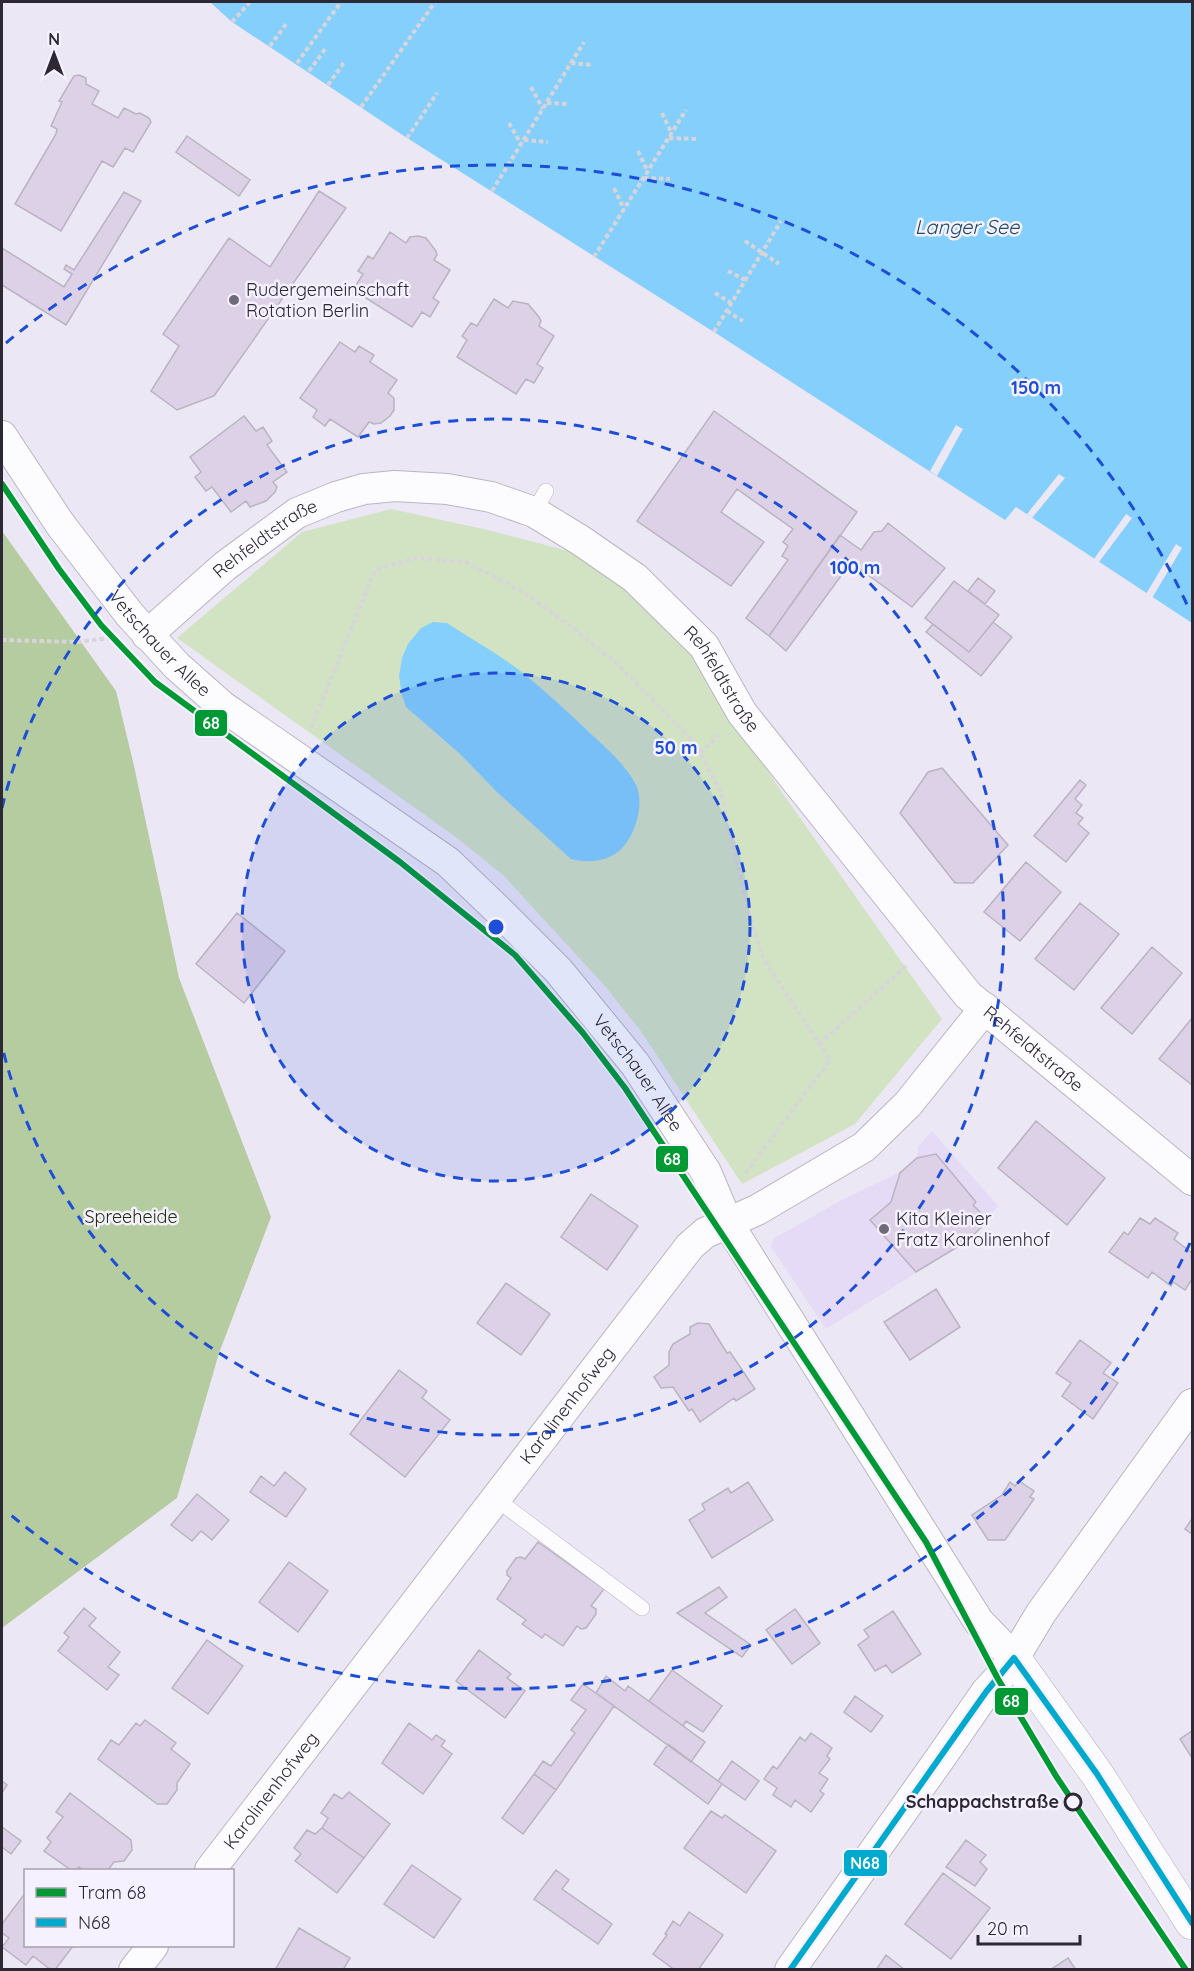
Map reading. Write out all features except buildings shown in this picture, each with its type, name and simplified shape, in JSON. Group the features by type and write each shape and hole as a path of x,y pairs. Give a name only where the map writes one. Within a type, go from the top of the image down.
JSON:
{"street":[{"name":"Vetschauer Allee","path":"2,436 60,524 139,625 177,666 222,706 448,862 558,970 635,1064 706,1172 727,1222 979,1622 1014,1658 1097,1774 1192,1923"},
{"name":"Rehfeldtstraße","path":"139,625 297,513 336,497 364,489 395,486 447,489 491,497 540,501 580,540 636,578 700,640 742,713 968,995 1192,1180"},
{"name":"Karolinenhofweg","path":"211,1869 690,1246 705,1233 757,1210 864,1148 908,1104 985,1008"},
{"path":"790,1970 986,1692 1014,1658 1041,1612 1192,1404"},
{"path":"134,1970 152,1947"}],"lane":[{"path":"496,1499 642,1608"}],"path":[{"path":"232,22 250,2"},
{"path":"297,63 341,2"},
{"path":"361,107 435,2"},
{"path":"270,46 287,23"},
{"path":"492,191 584,42"},
{"path":"309,71 326,48"},
{"path":"328,85 345,61"},
{"path":"571,63 593,65"},
{"path":"531,87 543,109"},
{"path":"407,138 437,93"},
{"path":"547,103 569,104"},
{"path":"594,257 686,110"},
{"path":"663,113 670,136"},
{"path":"509,123 523,142"},
{"path":"670,136 696,139"},
{"path":"523,142 548,141"},
{"path":"638,151 648,172"},
{"path":"644,178 670,179"},
{"path":"614,188 624,209"},
{"path":"714,332 781,221"},
{"path":"744,241 779,264"},
{"path":"728,270 745,280"},
{"path":"715,293 731,303"},
{"path":"726,311 743,321"},
{"path":"295,757 309,735 375,570 415,558 465,562 522,591 573,627 618,664 690,738 721,792 750,917 763,958 830,1060 743,1176 727,1222"},
{"path":"2,640 78,642 114,638 125,634 117,621 139,625"},
{"path":"819,1044 930,947"}],"shaded area":[{"name":"Kita Kleiner Fratz Karolinenhof","path":"932,1131 998,1206 969,1240 826,1329 771,1247 773,1239 840,1201 898,1173 917,1156 918,1147"}],"green space":[{"path":"391,509 488,530 576,553 639,600 679,637 781,791 942,1019 855,1124 742,1184 640,1030 604,985 503,875 457,838 177,638 302,532"},
{"name":"Spreeheide","path":"2,531 116,691 179,978 271,1217 219,1353 177,1498 2,1628"}],"water":[{"name":"Langer See","path":"210,2 1192,2 1192,623 1016,507 1005,520 407,138 232,22"},
{"path":"433,622 447,623 519,670 547,693 622,764 636,785 639,807 631,836 616,853 602,860 571,859 497,792 459,753 406,707 399,676 402,658 408,644 421,628"}],"pier":[{"path":"956,425 963,429 937,476 930,471"},
{"path":"1059,474 1065,478 1032,518 1027,514"},
{"path":"1126,514 1132,518 1099,562 1094,559"},
{"path":"1176,544 1182,548 1152,598 1146,594"}],"tram line":[{"name":"68","path":"2,484 59,569 101,625 155,682 400,862 515,955 583,1033 625,1088 926,1542 998,1679 1056,1776 1186,1970"}],"transit line":[{"name":"N68","path":"790,1970 986,1692 1014,1658 1097,1774 1192,1923"}],"place":[{"name":"Rudergemeinschaft Rotation Berlin","path":"234,300"},
{"name":"Kita Kleiner Fratz Karolinenhof","path":"884,1229"},
{"name":"Schappachstraße","path":"1073,1802"}]}
